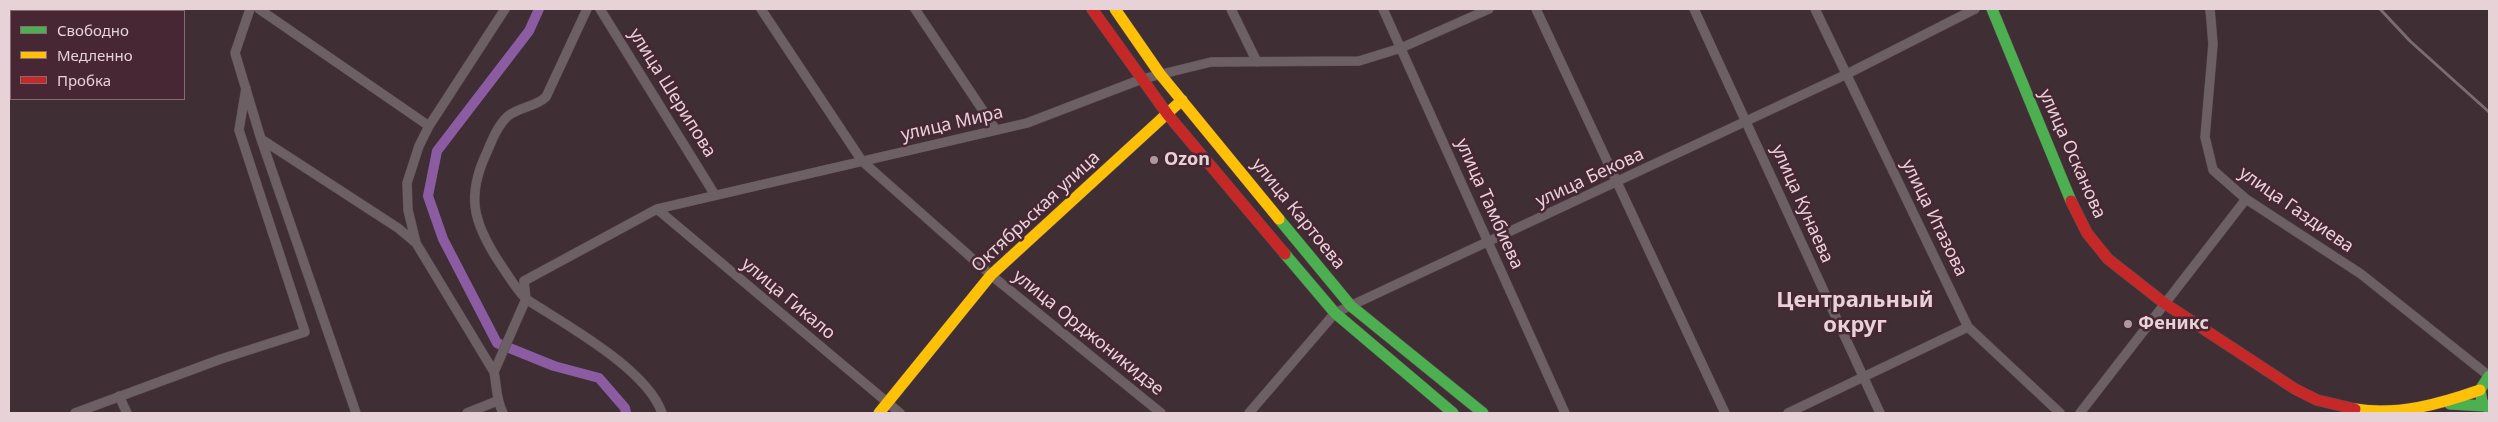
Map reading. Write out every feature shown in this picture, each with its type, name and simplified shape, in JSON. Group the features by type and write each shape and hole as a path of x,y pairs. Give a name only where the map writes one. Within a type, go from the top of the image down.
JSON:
{"main road":[{"name":"улица Картоева","path":"1092,9 1168,115 1335,314 1453,413"},
{"name":"улица Картоева","path":"1115,9 1160,74 1351,306 1483,413"},
{"name":"улица Осканова","path":"1992,9 2061,180 2087,232 2108,260 2164,303 2295,389 2322,402 2364,412 2383,412 2446,404 2488,408"},
{"name":"Октябрьская улица","path":"879,413 991,275 1168,115 1182,100"},
{"path":"2488,408 2480,396 2480,390 2489,376"},
{"name":"улица Осканова","path":"2446,404 2480,390"}],"street":[{"path":"250,9 235,53 261,139 356,413"},
{"path":"259,9 429,126"},
{"path":"502,413 497,401 498,391 494,372 416,243 408,210 407,183 419,146 429,126 505,9"},
{"path":"587,9 546,97 541,102 509,116 501,124 478,172 474,192 475,212 484,238 526,299 630,369 658,400 662,413"},
{"name":"улица Шерипова","path":"600,9 715,195"},
{"name":"улица Орджоникидзе","path":"761,9 862,161 991,275 1161,413"},
{"path":"915,9 996,130"},
{"path":"1231,9 1257,62"},
{"name":"улица Тамбиева","path":"1382,9 1565,413"},
{"name":"улица Мира","path":"494,372 526,299 524,281 657,209 1027,123 1142,79 1211,62 1359,61 1401,48 1489,9"},
{"path":"1536,9 1619,182 1725,413"},
{"name":"улица Кунаева","path":"1694,9 1880,413"},
{"name":"улица Итазова","path":"1815,9 1968,327 2060,413"},
{"name":"улица Бекова","path":"1249,413 1335,314 1847,74 1975,9"},
{"name":"улица Газдиева","path":"2210,9 2213,44 2205,137 2213,170 2246,199 2361,274 2489,376"},
{"path":"76,413 119,396 305,332 239,130 246,88"},
{"path":"261,139 398,228 416,243"},
{"path":"2080,413 2246,199"},
{"name":"улица Гикало","path":"657,209 900,413"},
{"path":"1788,413 1968,327"},
{"path":"119,396 127,413"},
{"path":"467,413 497,401"}],"waterway":[{"path":"539,9 529,31 437,151 428,196 443,239 497,343 554,366 599,378 625,408 626,413"}],"railway":[{"path":"2380,9 2410,41 2489,112"}],"traffic: fast":[{"path":"1992,9 2071,201"},
{"path":"1279,219 1351,306 1483,413"},
{"path":"1285,254 1335,313 1453,413"},
{"path":"2489,376 2480,390 2482,402 2489,409"},
{"path":"2450,404 2486,406"}],"traffic: slow":[{"path":"1115,9 1160,74 1279,219"},
{"path":"879,413 991,275 1182,100"},
{"path":"2355,409 2371,411 2403,410 2450,400 2480,390"}],"traffic: jam":[{"path":"1092,9 1168,115 1285,254"},
{"path":"2071,201 2087,233 2108,259 2164,303 2295,389 2317,400 2355,409"}],"place":[{"name":"Ozon","path":"1154,160"},
{"name":"Феникс","path":"2128,324"}],"district":[{"name":"Центральный округ","path":"1855,314"}]}
